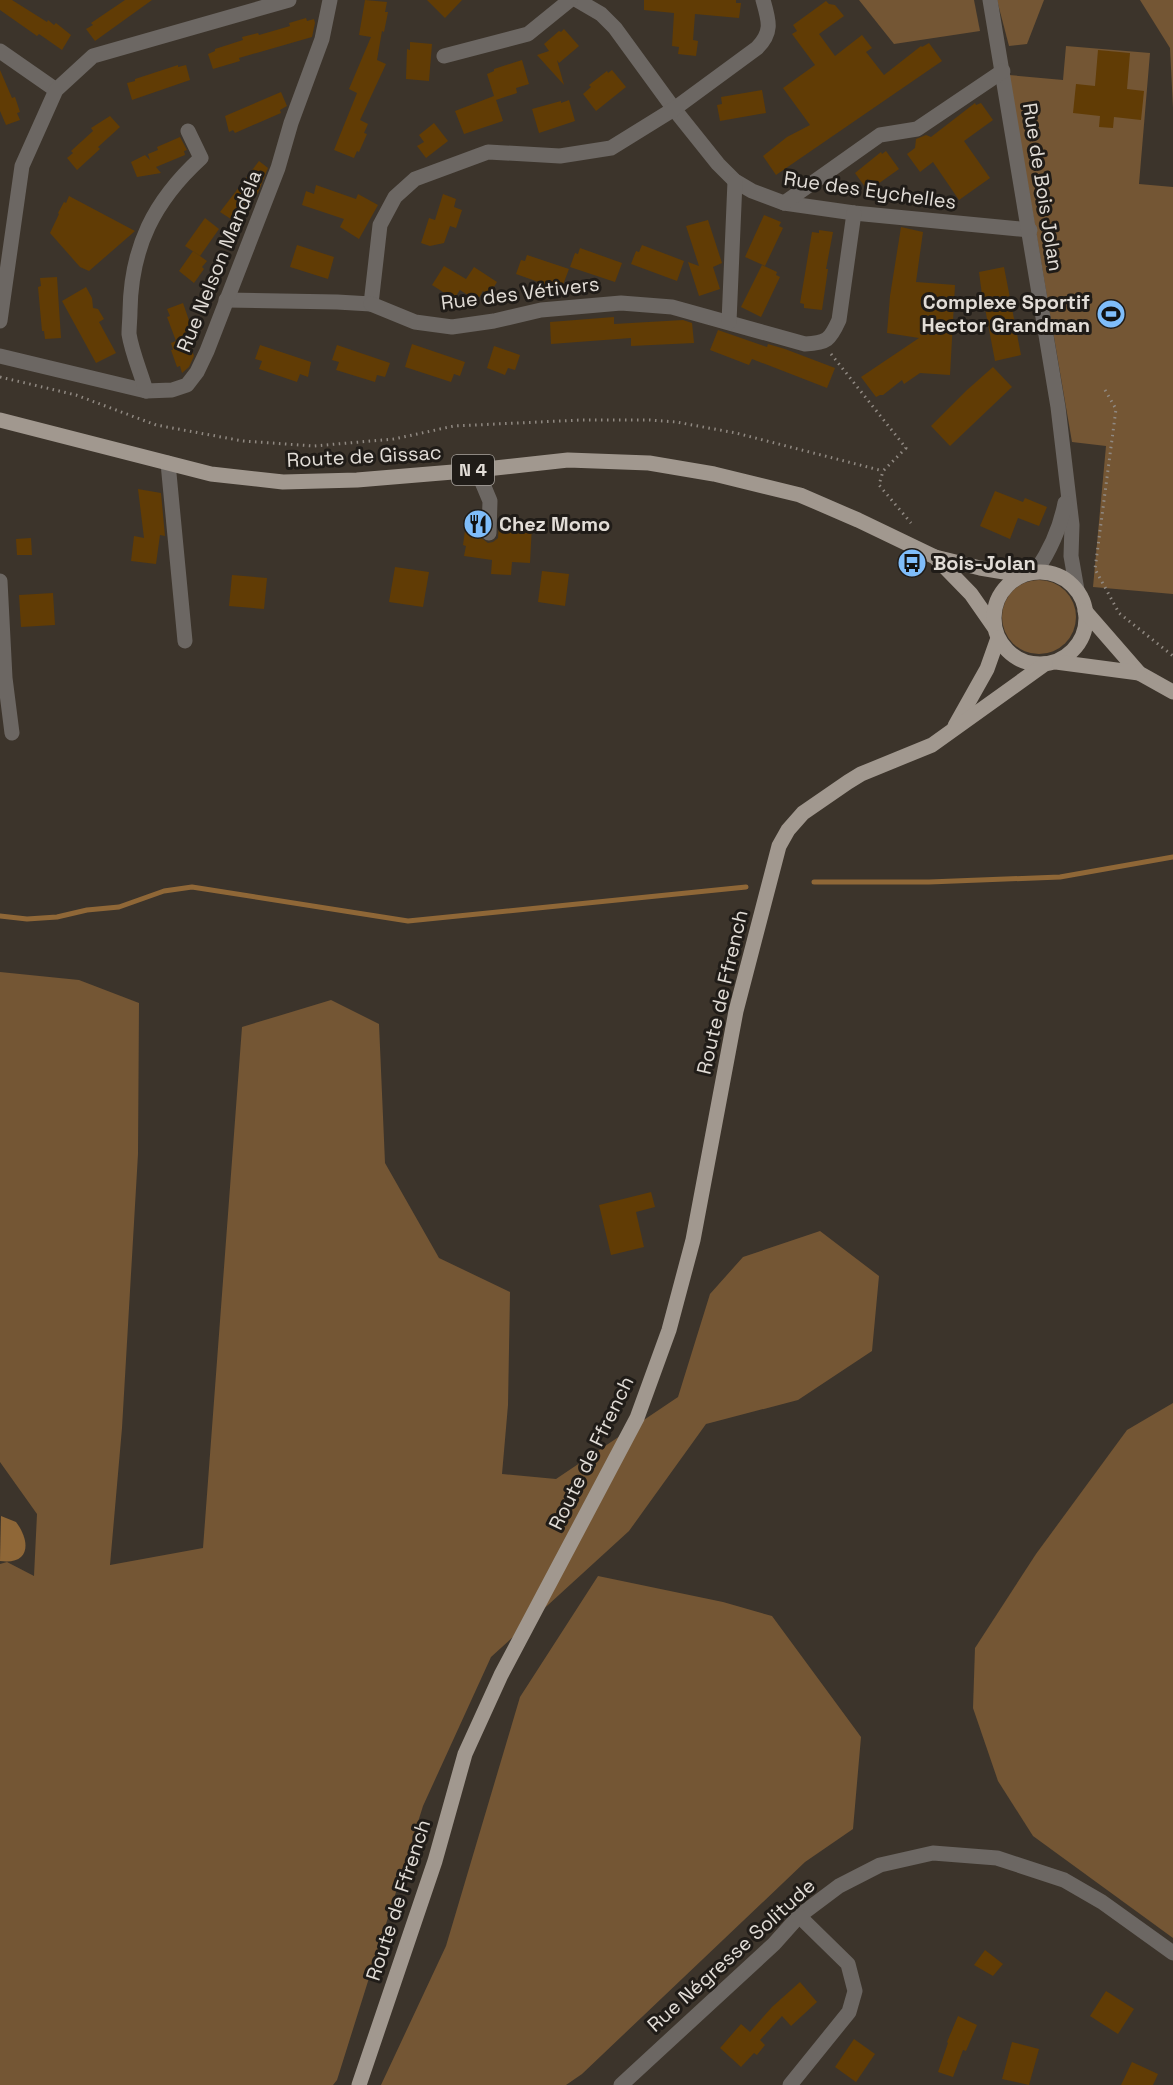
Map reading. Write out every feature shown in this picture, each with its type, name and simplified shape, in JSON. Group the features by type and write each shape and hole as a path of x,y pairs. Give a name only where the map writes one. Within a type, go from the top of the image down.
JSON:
{"main road":[{"name":"Route de Gissac","path":"0,420 211,474 283,482 357,480 568,460 649,463 714,474 800,495 858,520 935,558 980,568 1029,573"},
{"name":"Route de Gissac","path":"935,558 971,594 996,632"},
{"path":"1051,663 1066,656 1076,647 1083,635 1086,622 1083,600 1068,581 1057,575 1029,573 1012,580 999,596 995,606 996,632 1006,650 1017,659 1031,664 1051,663 1139,673"},
{"path":"1085,611 1139,673 1173,692"},
{"name":"Route de Ffrench","path":"952,731 987,669 996,632"},
{"name":"Route de Ffrench","path":"359,2085 435,1861 465,1754 501,1675 637,1418 669,1330 693,1240 736,1011 779,846 788,830 803,813 848,782 861,774 932,745 1051,663"}],"street":[{"path":"0,321 22,166 56,90 93,56 289,0"},
{"name":"Rue Nelson Mandéla","path":"0,356 146,391 172,390 187,385 198,372 207,351 278,168 291,123 322,39 330,0"},
{"path":"444,56 528,34 570,0"},
{"name":"Rue des Eychelles","path":"577,0 601,14 615,28 674,109 718,164 735,181 752,191 784,203 854,213 1030,230"},
{"path":"371,304 380,225 395,197 415,179 488,152 560,156 611,148 674,109 766,40 770,22 763,0"},
{"name":"Rue de Bois Jolan","path":"990,0 1003,71 1012,90 1025,169 1030,230 1058,407 1072,525 1071,556 1077,590"},
{"path":"0,51 56,90"},
{"path":"784,203 880,135 917,129 1003,71"},
{"path":"146,391 129,334 130,289 142,237 153,216 182,176 201,158 188,131"},
{"path":"729,322 735,181"},
{"path":"823,343 832,334 839,320 854,213"},
{"name":"Rue des Vétivers","path":"226,300 371,304 415,322 452,327 494,321 541,310 621,303 672,307 805,344 823,343"},
{"path":"168,463 185,641"},
{"path":"477,470 490,501 489,533"},
{"name":"Rue de Bois Jolan","path":"1029,573 1052,547 1059,530 1068,488"},
{"path":"0,581 12,733"},
{"name":"Rue Négresse Solitude","path":"621,2085 774,1944 799,1916 839,1886 880,1865 933,1853 997,1858 1064,1880 1102,1902 1173,1953"},
{"path":"790,2085 849,2012 855,1991 848,1964 799,1916"}],"path":[{"path":"823,343 906,448 883,471 879,485 911,523"},
{"path":"0,377 76,395 156,425 243,441 314,446 394,439 454,426 580,420 650,420 676,422 736,433 883,471"},
{"path":"1104,390 1116,409 1095,569 1119,613 1173,656"}],"shaded area":[{"path":"859,0 974,0 980,31 894,44"},
{"path":"997,0 1044,0 1027,44 1009,46"},
{"path":"1140,0 1173,0 1173,108 1170,48"},
{"name":"Complexe Sportif Hector Grandman","path":"1066,46 1150,53 1139,184 1173,187 1173,594 1093,587 1106,446 1072,442 1009,75 1063,80"},
{"path":"1039,580 1060,586 1070,596 1076,617 1070,638 1060,648 1039,654 1018,648 1008,638 1002,617 1008,596 1018,586"},
{"path":"0,972 79,980 139,1003 138,1154 122,1428 110,1565 203,1548 242,1027 331,1000 379,1024 385,1163 439,1258 510,1292 508,1405 502,1474 556,1479 678,1397 710,1294 743,1257 820,1231 879,1276 872,1351 798,1400 706,1424 629,1531 491,1657 423,1806 337,2080 333,2085 0,2085 0,1564 7,1562 34,1576 37,1514 0,1462"},
{"path":"1173,1403 1173,1938 1033,1836 998,1781 973,1708 975,1648 1036,1554 1127,1430"},
{"path":"1,1516 16,1522 24,1537 25,1550 22,1556 10,1561 0,1561"},
{"path":"598,1576 723,1602 772,1616 861,1737 853,1829 805,1862 582,2074 566,2085 381,2085 446,1946 520,1697"}],"building":[{"path":"0,0 12,0 47,22 48,20 54,25 56,23 71,35 62,50 0,10"},
{"path":"125,0 152,0 95,41 86,29 93,25 91,23"},
{"path":"365,0 387,2 385,12 388,12 377,60 386,64 360,120 368,124 364,133 367,134 354,158 334,150 357,93 349,89 371,37 359,35"},
{"path":"427,0 462,0 445,18"},
{"path":"644,0 736,0 736,3 741,3 739,18 695,14 693,40 698,41 696,56 678,54 679,47 672,46 674,13 644,10"},
{"path":"826,1 835,5 844,16 819,34 835,56 862,35 872,48 866,52 884,75 921,46 929,43 942,61 776,175 763,156 787,137 810,125 783,88 815,65 792,34 797,31 793,25"},
{"path":"306,18 307,21 314,19 312,37 239,58 240,61 213,69 208,54 215,49 243,40 242,37 258,33 259,35 290,26 289,23"},
{"path":"564,29 579,46 559,63 557,60 564,85 537,55 549,51 544,44"},
{"path":"410,42 432,44 429,81 406,79 407,49 410,50"},
{"path":"1098,50 1130,53 1127,89 1144,91 1141,120 1114,117 1113,128 1099,127 1100,116 1073,113 1076,84 1095,86"},
{"path":"522,60 529,84 516,88 517,93 496,100 503,121 464,134 455,111 494,96 487,74 494,69"},
{"path":"178,65 178,67 186,65 190,80 132,100 127,83"},
{"path":"0,70 12,98 15,97 20,112 17,113 20,120 6,125 0,111"},
{"path":"612,70 626,87 596,111 583,94 591,87 589,85 607,71 608,73"},
{"path":"762,90 766,113 720,121 717,105 722,104 721,97"},
{"path":"281,92 287,106 280,110 281,113 235,133 233,130 229,132 225,116"},
{"path":"569,100 575,121 539,133 532,109"},
{"path":"975,103 976,105 981,103 993,120 964,141 990,178 959,200 933,162 920,172 907,154 915,148 916,139 926,135 931,137"},
{"path":"110,116 120,127 77,170 67,158 73,153 71,151 93,131 91,128"},
{"path":"434,123 448,141 426,158 417,146 424,142 419,135"},
{"path":"180,137 187,150 184,151 185,155 156,167 161,173 137,177 131,162 145,155 150,160 148,154 158,150 157,147"},
{"path":"886,151 899,169 868,191 855,173 881,152 882,154"},
{"path":"259,161 268,168 258,193 234,221 220,212"},
{"path":"316,185 356,199 358,194 378,205 359,239 340,227 344,219 302,205 306,191 314,194"},
{"path":"443,194 456,199 454,207 462,210 456,228 450,226 444,243 430,246 421,243 429,218 435,220"},
{"path":"69,196 135,231 89,271 80,267 50,233 58,213"},
{"path":"764,215 781,222 779,226 783,228 765,266 745,257"},
{"path":"205,218 219,229 200,256 185,246"},
{"path":"708,220 722,263 713,267 720,289 699,296 688,262 699,266 686,226"},
{"path":"901,227 923,232 916,282 955,285 950,375 920,373 904,384 902,380 883,395 876,397 861,377 919,338 887,333 890,296"},
{"path":"819,230 833,232 822,310 804,308 804,304 800,303 812,232 819,233"},
{"path":"297,245 334,257 328,279 290,267"},
{"path":"642,245 684,261 677,281 631,264 636,251 639,252"},
{"path":"580,248 622,263 615,282 570,267 575,253 578,254"},
{"path":"193,251 207,261 194,283 179,271"},
{"path":"527,255 569,269 561,290 516,274 521,260 525,261"},
{"path":"762,265 777,272 776,275 780,277 761,317 741,307"},
{"path":"444,266 466,279 474,267 497,282 489,295 483,291 477,301 460,290 454,299 432,285"},
{"path":"1004,267 1021,355 995,361 979,272"},
{"path":"57,277 61,338 45,339 44,331 42,331 38,287 41,286 40,278"},
{"path":"86,287 92,298 93,308 98,309 104,319 99,322 116,353 96,363 62,301"},
{"path":"183,303 194,335 187,337 194,356 189,367 182,373 180,366 177,367 171,350 173,350 171,343 176,341 167,317 170,316 167,309"},
{"path":"614,317 614,324 683,320 692,323 694,343 631,346 631,338 551,344 550,322"},
{"path":"718,330 767,347 768,344 785,349 835,368 827,388 752,359 749,365 710,350"},
{"path":"412,344 465,362 460,376 454,374 451,382 405,367"},
{"path":"260,345 311,362 308,377 300,374 297,382 259,369 262,361 255,359"},
{"path":"337,345 390,363 385,377 377,375 375,382 336,370 339,362 332,360"},
{"path":"494,346 520,355 515,370 508,368 505,375 487,368"},
{"path":"993,367 1012,387 950,446 931,426"},
{"path":"138,489 161,493 165,536 160,535 156,564 131,561 134,536 144,538"},
{"path":"995,491 1023,502 1025,498 1047,507 1039,526 1018,518 1010,539 980,526"},
{"path":"467,516 480,518 480,537 488,543 498,538 499,523 532,525 530,563 512,562 511,575 491,574 492,560 464,556 466,546 463,545"},
{"path":"31,538 32,555 17,555 16,539"},
{"path":"395,567 429,572 423,607 389,602"},
{"path":"542,571 569,574 565,606 538,602"},
{"path":"232,575 267,578 264,609 229,606"},
{"path":"53,593 55,625 21,627 19,595"},
{"path":"651,1192 655,1207 636,1212 644,1247 611,1255 599,1205"},
{"path":"985,1950 1003,1964 993,1976 974,1965"},
{"path":"800,1982 817,2002 791,2026 782,2016 760,2040 765,2045 757,2055 754,2053 741,2067 720,2048 741,2024 750,2032 772,2007"},
{"path":"1106,1991 1134,2009 1118,2034 1090,2016"},
{"path":"958,2016 977,2025 966,2051 963,2050 953,2077 938,2072"},
{"path":"854,2039 875,2054 856,2082 835,2067"},
{"path":"1012,2042 1039,2049 1029,2085 1002,2079"},
{"path":"1132,2062 1158,2074 1153,2085 1121,2085"}],"waterway":[{"path":"814,882 929,882 1060,877 1173,857"},
{"path":"0,916 27,919 57,917 87,910 119,907 164,891 192,887 408,921 746,887"}],"place":[{"name":"Complexe Sportif Hector Grandman","path":"1111,314"},
{"name":"Chez Momo","path":"478,524"},
{"name":"Bois-Jolan","path":"912,563"}]}
